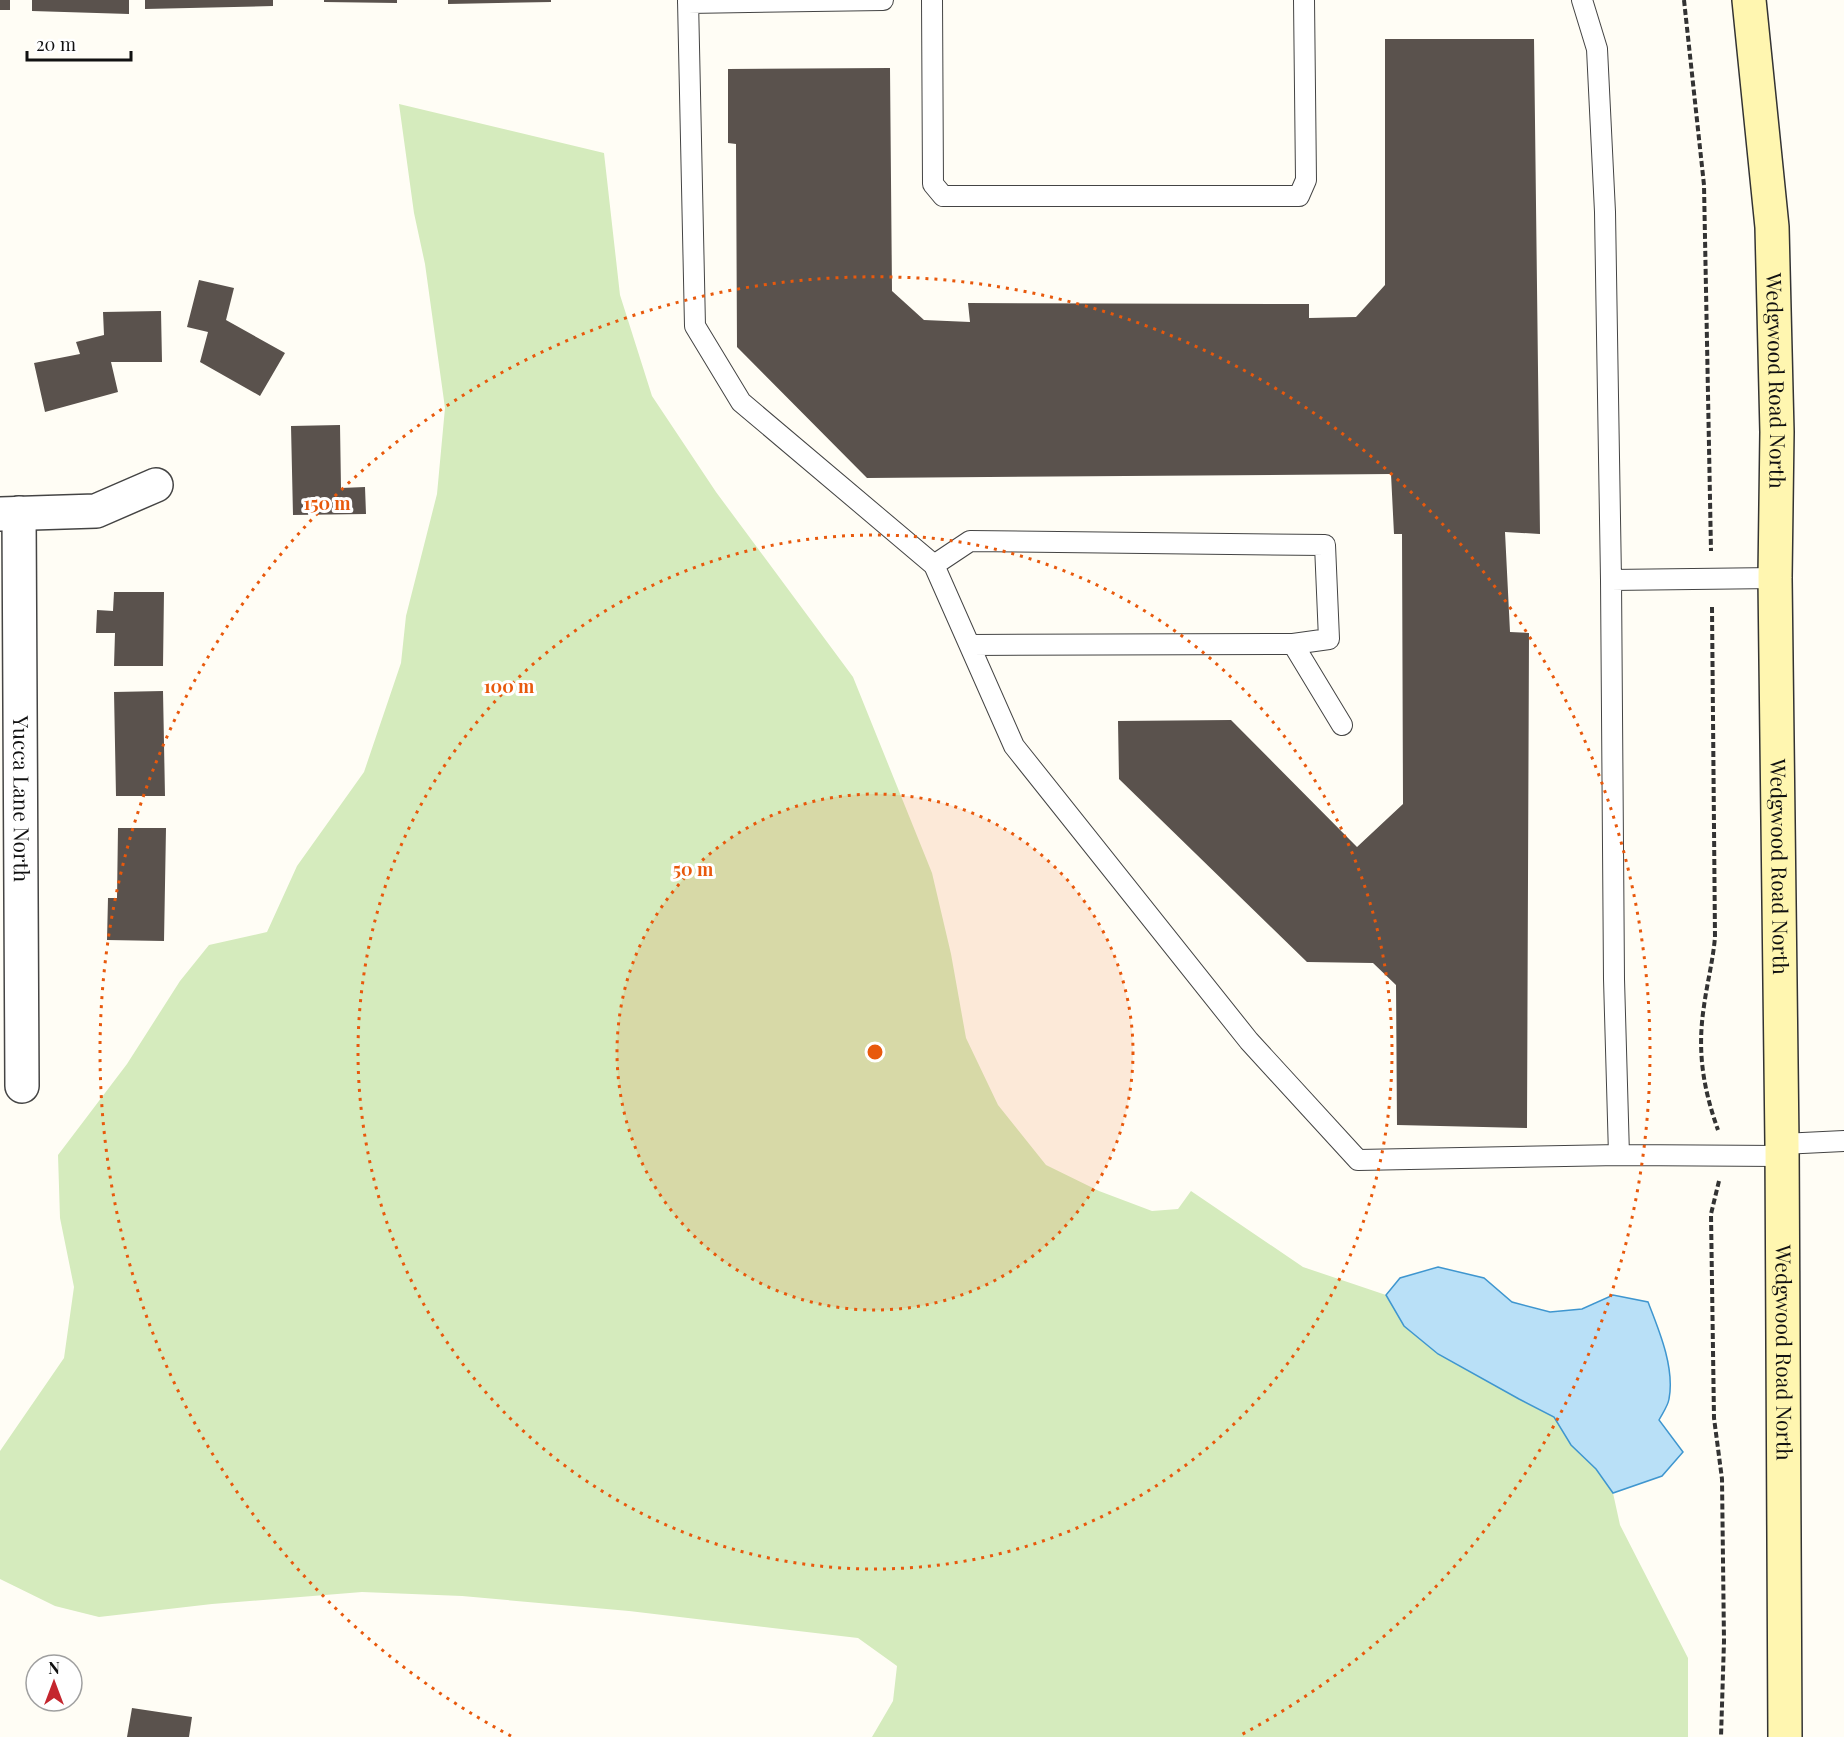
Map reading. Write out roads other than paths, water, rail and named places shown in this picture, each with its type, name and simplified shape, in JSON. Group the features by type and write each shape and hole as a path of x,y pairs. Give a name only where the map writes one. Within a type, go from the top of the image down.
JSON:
{"street":[{"name":"Wedgwood Road North","path":"1749,0 1772,227 1777,432 1774,578 1782,1150 1785,1737"},
{"path":"10,514 96,511 156,485"},
{"name":"Yucca Lane North","path":"10,514 21,1086"}],"lane":[{"path":"883,0 688,2 695,326 741,402 934,565 1014,746 1249,1041 1358,1160 1619,1155 1721,1156 1844,1141"},
{"path":"932,0 933,184 943,196 1299,196 1306,180 1304,0"},
{"path":"1582,0 1597,49 1605,212 1614,967 1619,1155"},
{"path":"934,565 970,541 1325,545 1329,639 1293,644 970,645"},
{"path":"1611,580 1774,578"},
{"path":"1293,644 1342,725"}],"water":[{"path":"1438,1267 1484,1278 1512,1302 1550,1312 1582,1309 1613,1295 1648,1302 1665,1349 1670,1375 1668,1402 1659,1420 1683,1452 1662,1476 1613,1493 1596,1469 1571,1445 1554,1417 1438,1354 1404,1326 1386,1295 1400,1278"}]}
